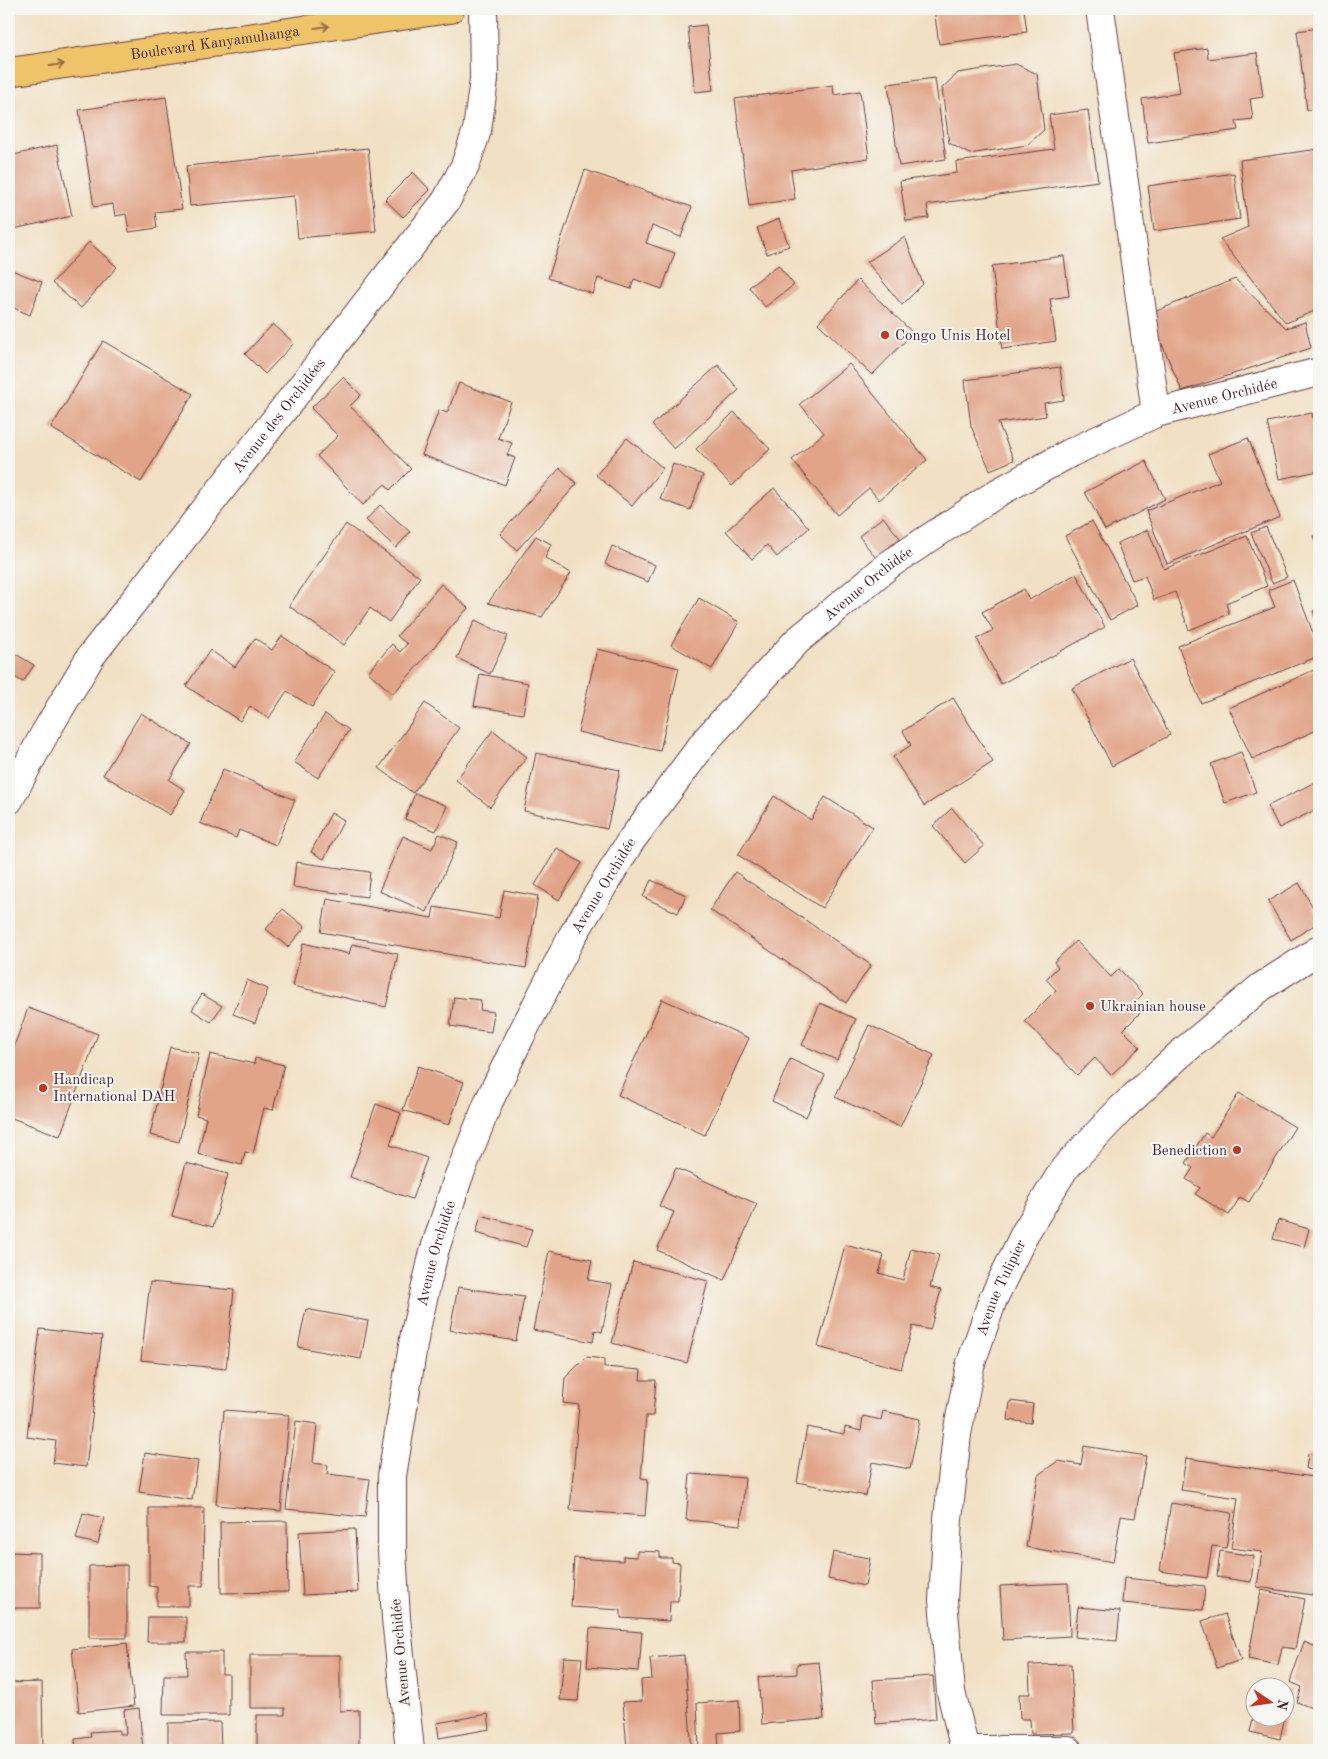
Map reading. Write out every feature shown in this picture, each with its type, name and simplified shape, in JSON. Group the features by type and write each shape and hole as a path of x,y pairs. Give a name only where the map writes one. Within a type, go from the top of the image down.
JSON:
{"main road":[{"name":"Boulevard Kanyamuhanga","path":"9,72 450,9"}],"street":[{"name":"Avenue des Orchidées","path":"9,800 45,733 91,656 446,201 465,166 477,130 484,80 483,9"},
{"path":"1100,9 1156,413"},
{"name":"Avenue Orchidée","path":"410,1750 392,1550 392,1476 415,1333 440,1233 458,1178 488,1101 571,938 630,842 706,740 797,641 890,564 999,492 1070,453 1156,413 1319,372"},
{"name":"Avenue Tulipier","path":"965,1750 951,1692 943,1600 948,1519 957,1434 970,1366 993,1299 1025,1233 1064,1169 1122,1108 1179,1054 1261,987 1319,950"},
{"path":"965,1750 1068,1750"}],"building":[{"path":"934,9 1024,9 1027,32 939,44"},
{"path":"706,25 713,90 695,92 688,27"},
{"path":"1319,28 1319,108 1307,110 1297,31"},
{"path":"1207,48 1208,59 1257,53 1263,97 1250,99 1253,119 1236,121 1238,130 1148,143 1142,99 1180,93 1174,53"},
{"path":"1016,64 1037,74 1044,130 1027,145 969,154 949,143 942,88 958,73"},
{"path":"935,78 946,159 899,166 888,84"},
{"path":"833,85 834,95 860,91 869,158 791,170 795,199 749,206 735,99"},
{"path":"166,97 182,209 155,212 157,228 129,232 126,214 115,216 113,204 94,207 79,110"},
{"path":"1088,110 1098,181 927,205 929,218 906,221 900,181 957,173 956,162 1054,149 1049,115"},
{"path":"57,145 72,216 9,230 9,156"},
{"path":"368,148 376,231 298,238 294,196 190,206 186,166"},
{"path":"1319,149 1319,309 1286,323 1220,239 1248,227 1240,160"},
{"path":"585,170 692,207 681,237 652,226 646,243 675,253 662,289 634,279 631,289 598,278 593,294 548,278"},
{"path":"413,172 430,190 403,217 385,200"},
{"path":"1234,173 1240,219 1154,231 1148,186"},
{"path":"779,219 789,246 767,254 757,228"},
{"path":"905,237 923,284 902,305 867,262"},
{"path":"89,242 117,267 81,308 52,283"},
{"path":"1064,256 1069,296 1050,299 1056,341 1002,349 992,266"},
{"path":"778,265 794,285 765,307 749,287"},
{"path":"9,269 42,282 30,315 9,306"},
{"path":"1235,279 1286,328 1305,322 1311,348 1182,391 1149,314"},
{"path":"858,280 913,333 872,375 818,323"},
{"path":"273,324 294,343 265,374 245,354"},
{"path":"103,341 193,394 141,482 51,428"},
{"path":"849,364 927,460 879,500 869,488 837,515 792,460 824,433 800,404"},
{"path":"718,365 739,390 674,449 652,425"},
{"path":"1060,367 1064,400 1044,403 1046,416 998,423 1014,460 990,470 971,426 965,380"},
{"path":"343,377 361,395 350,406 411,469 390,490 385,484 363,505 317,456 338,436 311,408"},
{"path":"459,383 511,402 498,438 512,443 507,455 515,458 505,485 422,455 439,410 447,413"},
{"path":"734,412 770,449 732,486 696,449"},
{"path":"1312,413 1319,449 1319,471 1279,479 1267,422"},
{"path":"627,438 663,468 632,506 596,475"},
{"path":"1248,438 1280,517 1167,564 1146,511 1220,481 1208,454"},
{"path":"1146,461 1165,499 1105,530 1085,492"},
{"path":"673,464 703,475 690,510 660,499"},
{"path":"560,468 577,484 517,550 500,534"},
{"path":"774,488 809,528 777,557 767,545 752,559 726,531"},
{"path":"380,505 410,532 396,548 366,520"},
{"path":"883,517 900,538 876,558 859,536"},
{"path":"1092,521 1138,605 1110,620 1065,536"},
{"path":"346,524 420,577 389,622 370,608 344,645 289,606"},
{"path":"1266,527 1287,577 1272,583 1251,533"},
{"path":"1148,530 1164,569 1247,536 1267,586 1226,603 1229,614 1189,630 1175,592 1154,600 1145,576 1132,580 1117,543"},
{"path":"1319,533 1319,551 1313,536"},
{"path":"536,536 551,544 545,558 571,573 542,617 488,603"},
{"path":"612,546 655,565 648,582 605,564"},
{"path":"1076,574 1105,627 1001,684 977,639 993,630 982,612 1024,589 1029,600"},
{"path":"1293,580 1319,649 1319,656 1201,703 1178,646 1275,607 1268,590"},
{"path":"441,584 468,608 393,694 368,672 392,644 400,652 407,644 397,636"},
{"path":"699,598 739,622 712,669 671,645"},
{"path":"1319,609 1319,628 1313,611"},
{"path":"475,620 508,636 490,674 457,658"},
{"path":"282,636 335,672 312,707 287,691 269,718 250,706 240,721 186,686 210,650 235,667 255,638 272,650"},
{"path":"597,649 679,668 660,751 578,732"},
{"path":"9,650 34,665 23,682 11,675 9,679"},
{"path":"1130,658 1170,735 1112,766 1072,688"},
{"path":"1314,670 1319,682 1319,729 1252,759 1229,708"},
{"path":"480,674 528,683 523,714 474,706"},
{"path":"953,698 993,762 924,806 893,757 911,745 903,731"},
{"path":"425,703 459,728 413,793 379,768"},
{"path":"141,713 191,744 169,780 185,790 170,815 103,775"},
{"path":"325,714 349,730 318,778 294,762"},
{"path":"493,730 527,757 490,807 456,780"},
{"path":"1241,752 1256,792 1225,803 1211,764"},
{"path":"536,753 620,770 607,829 524,811"},
{"path":"223,769 295,800 276,845 239,830 236,838 200,823"},
{"path":"1319,780 1319,808 1279,828 1268,806"},
{"path":"415,793 447,806 436,831 405,819"},
{"path":"774,796 811,820 825,797 873,827 822,908 738,855"},
{"path":"952,808 984,846 965,863 933,826"},
{"path":"331,813 344,820 324,859 311,852"},
{"path":"439,834 458,842 427,912 379,891 403,836 432,849"},
{"path":"557,848 582,863 559,900 535,885"},
{"path":"296,862 370,872 367,897 293,887"},
{"path":"735,872 871,965 846,1003 710,910"},
{"path":"651,880 686,895 678,913 643,897"},
{"path":"1299,883 1319,918 1319,922 1291,940 1268,901"},
{"path":"504,890 538,896 526,968 321,932 327,899 432,918 434,907 499,918"},
{"path":"283,909 305,927 288,947 266,929"},
{"name":"Ukrainian house","path":"1076,941 1111,977 1119,969 1143,994 1135,1002 1143,1010 1123,1030 1140,1047 1111,1075 1095,1058 1077,1075 1025,1021 1056,990 1046,979 1058,967 1054,962"},
{"path":"303,943 349,954 352,944 398,954 386,1007 293,986"},
{"path":"247,980 268,989 255,1023 233,1014"},
{"path":"202,994 222,1006 211,1022 192,1010"},
{"path":"454,997 481,1000 480,1010 494,1012 491,1032 450,1026"},
{"path":"662,999 749,1038 705,1135 618,1095"},
{"path":"820,1003 856,1019 837,1060 802,1045"},
{"name":"Handicap International DAH","path":"28,1008 98,1034 60,1136 9,1117 9,1060"},
{"path":"869,1025 934,1055 900,1127 835,1097"},
{"path":"170,1047 199,1053 179,1142 150,1135"},
{"path":"210,1054 254,1064 255,1058 284,1065 273,1110 264,1108 253,1154 245,1152 242,1165 198,1154 206,1118 196,1115"},
{"path":"790,1059 825,1075 806,1117 772,1101"},
{"path":"418,1066 464,1082 449,1125 403,1110"},
{"name":"Benediction","path":"1239,1093 1295,1127 1249,1202 1240,1197 1229,1215 1195,1194 1200,1188 1186,1179 1193,1168 1186,1163 1205,1133 1211,1137"},
{"path":"376,1104 401,1113 390,1145 427,1158 412,1199 350,1177"},
{"path":"186,1163 228,1174 213,1227 172,1216"},
{"path":"676,1168 757,1204 724,1280 657,1250 674,1212 659,1206"},
{"path":"481,1215 532,1229 526,1247 476,1233"},
{"path":"1278,1220 1309,1229 1304,1247 1273,1239"},
{"path":"845,1245 884,1255 879,1273 903,1280 911,1248 939,1255 930,1287 941,1290 930,1330 913,1326 901,1369 818,1347"},
{"path":"549,1251 592,1260 588,1280 612,1284 602,1332 595,1330 593,1342 533,1330"},
{"path":"633,1262 708,1281 687,1363 612,1343"},
{"path":"150,1282 234,1290 226,1369 141,1360"},
{"path":"458,1287 524,1297 516,1341 450,1330"},
{"path":"306,1309 368,1321 361,1359 298,1347"},
{"path":"40,1329 102,1336 86,1467 53,1463 56,1441 27,1437"},
{"path":"586,1357 604,1359 604,1367 641,1370 640,1380 656,1380 653,1416 646,1416 641,1478 648,1479 645,1516 570,1510 579,1405 563,1403 565,1378"},
{"path":"1010,1401 1033,1404 1031,1423 1008,1420"},
{"path":"224,1410 289,1415 281,1511 216,1505"},
{"path":"883,1411 920,1419 910,1469 872,1462 866,1496 797,1482 807,1427 844,1434 845,1427 861,1431 863,1416 881,1420"},
{"path":"296,1421 317,1424 313,1463 328,1465 327,1474 370,1479 365,1517 286,1509"},
{"path":"1084,1446 1146,1456 1135,1518 1121,1516 1113,1562 1026,1547 1038,1475 1058,1461 1081,1465"},
{"path":"145,1453 198,1461 192,1500 139,1492"},
{"path":"1308,1454 1319,1456 1319,1472 1306,1469"},
{"path":"1186,1458 1319,1478 1319,1596 1257,1587 1262,1552 1231,1548 1238,1498 1181,1490"},
{"path":"690,1474 745,1478 741,1525 686,1520"},
{"path":"1171,1503 1232,1513 1226,1548 1212,1546 1207,1578 1160,1571"},
{"path":"149,1508 204,1508 203,1586 189,1586 189,1606 157,1606 157,1587 149,1586"},
{"path":"83,1513 104,1518 98,1544 76,1539"},
{"path":"287,1521 288,1592 221,1593 220,1522"},
{"path":"355,1529 358,1592 303,1595 299,1532"},
{"path":"637,1551 660,1552 660,1558 672,1558 672,1562 680,1563 678,1601 670,1601 669,1621 621,1618 621,1610 571,1607 574,1558 623,1561 623,1556 637,1557"},
{"path":"1220,1551 1254,1556 1251,1582 1217,1577"},
{"path":"9,1552 40,1553 40,1608 9,1608"},
{"path":"833,1552 870,1558 865,1586 828,1579"},
{"path":"127,1565 127,1638 89,1638 89,1566"},
{"path":"1124,1578 1205,1586 1203,1610 1122,1603"},
{"path":"1068,1583 1070,1636 1003,1640 1000,1586"},
{"path":"1261,1590 1305,1599 1295,1649 1282,1647 1278,1665 1248,1659"},
{"path":"1078,1607 1120,1611 1117,1641 1075,1637"},
{"path":"1225,1614 1241,1660 1217,1668 1202,1621"},
{"path":"148,1617 186,1617 186,1642 147,1642"},
{"path":"590,1628 642,1632 639,1671 587,1667"},
{"path":"1304,1642 1319,1648 1319,1711 1297,1702 1302,1687 1296,1684 1296,1676 1292,1676"},
{"path":"127,1643 134,1706 79,1712 72,1649"},
{"path":"186,1652 222,1652 222,1674 229,1674 229,1715 163,1715 164,1675 187,1675"},
{"path":"250,1655 340,1655 340,1711 359,1710 359,1750 257,1750 257,1715 285,1715 285,1708 250,1708"},
{"path":"684,1655 692,1750 646,1750 646,1746 627,1748 623,1702 642,1701 641,1680 652,1679 650,1658"},
{"path":"564,1657 582,1658 578,1701 560,1700"},
{"path":"819,1662 824,1719 762,1724 758,1677 797,1674 797,1664"},
{"path":"1071,1664 1074,1733 1031,1734 1030,1719 1020,1719 1019,1694 1030,1694 1029,1665"},
{"path":"933,1676 936,1719 876,1724 873,1680"},
{"path":"42,1682 43,1750 9,1750 9,1683"},
{"path":"739,1700 740,1731 718,1733 719,1750 699,1750 697,1703"},
{"path":"139,1708 143,1750 76,1750 75,1739 91,1737 90,1732 119,1730 119,1734 126,1734 124,1710"},
{"path":"488,1714 490,1729 439,1738 437,1723"},
{"path":"220,1722 221,1750 168,1750 168,1723"},
{"path":"1251,1726 1283,1726 1280,1739 1250,1732"}],"place":[{"name":"Congo Unis Hotel","path":"885,335"},
{"name":"Ukrainian house","path":"1090,1006"},
{"name":"Handicap International DAH","path":"43,1088"},
{"name":"Benediction","path":"1237,1150"}]}
